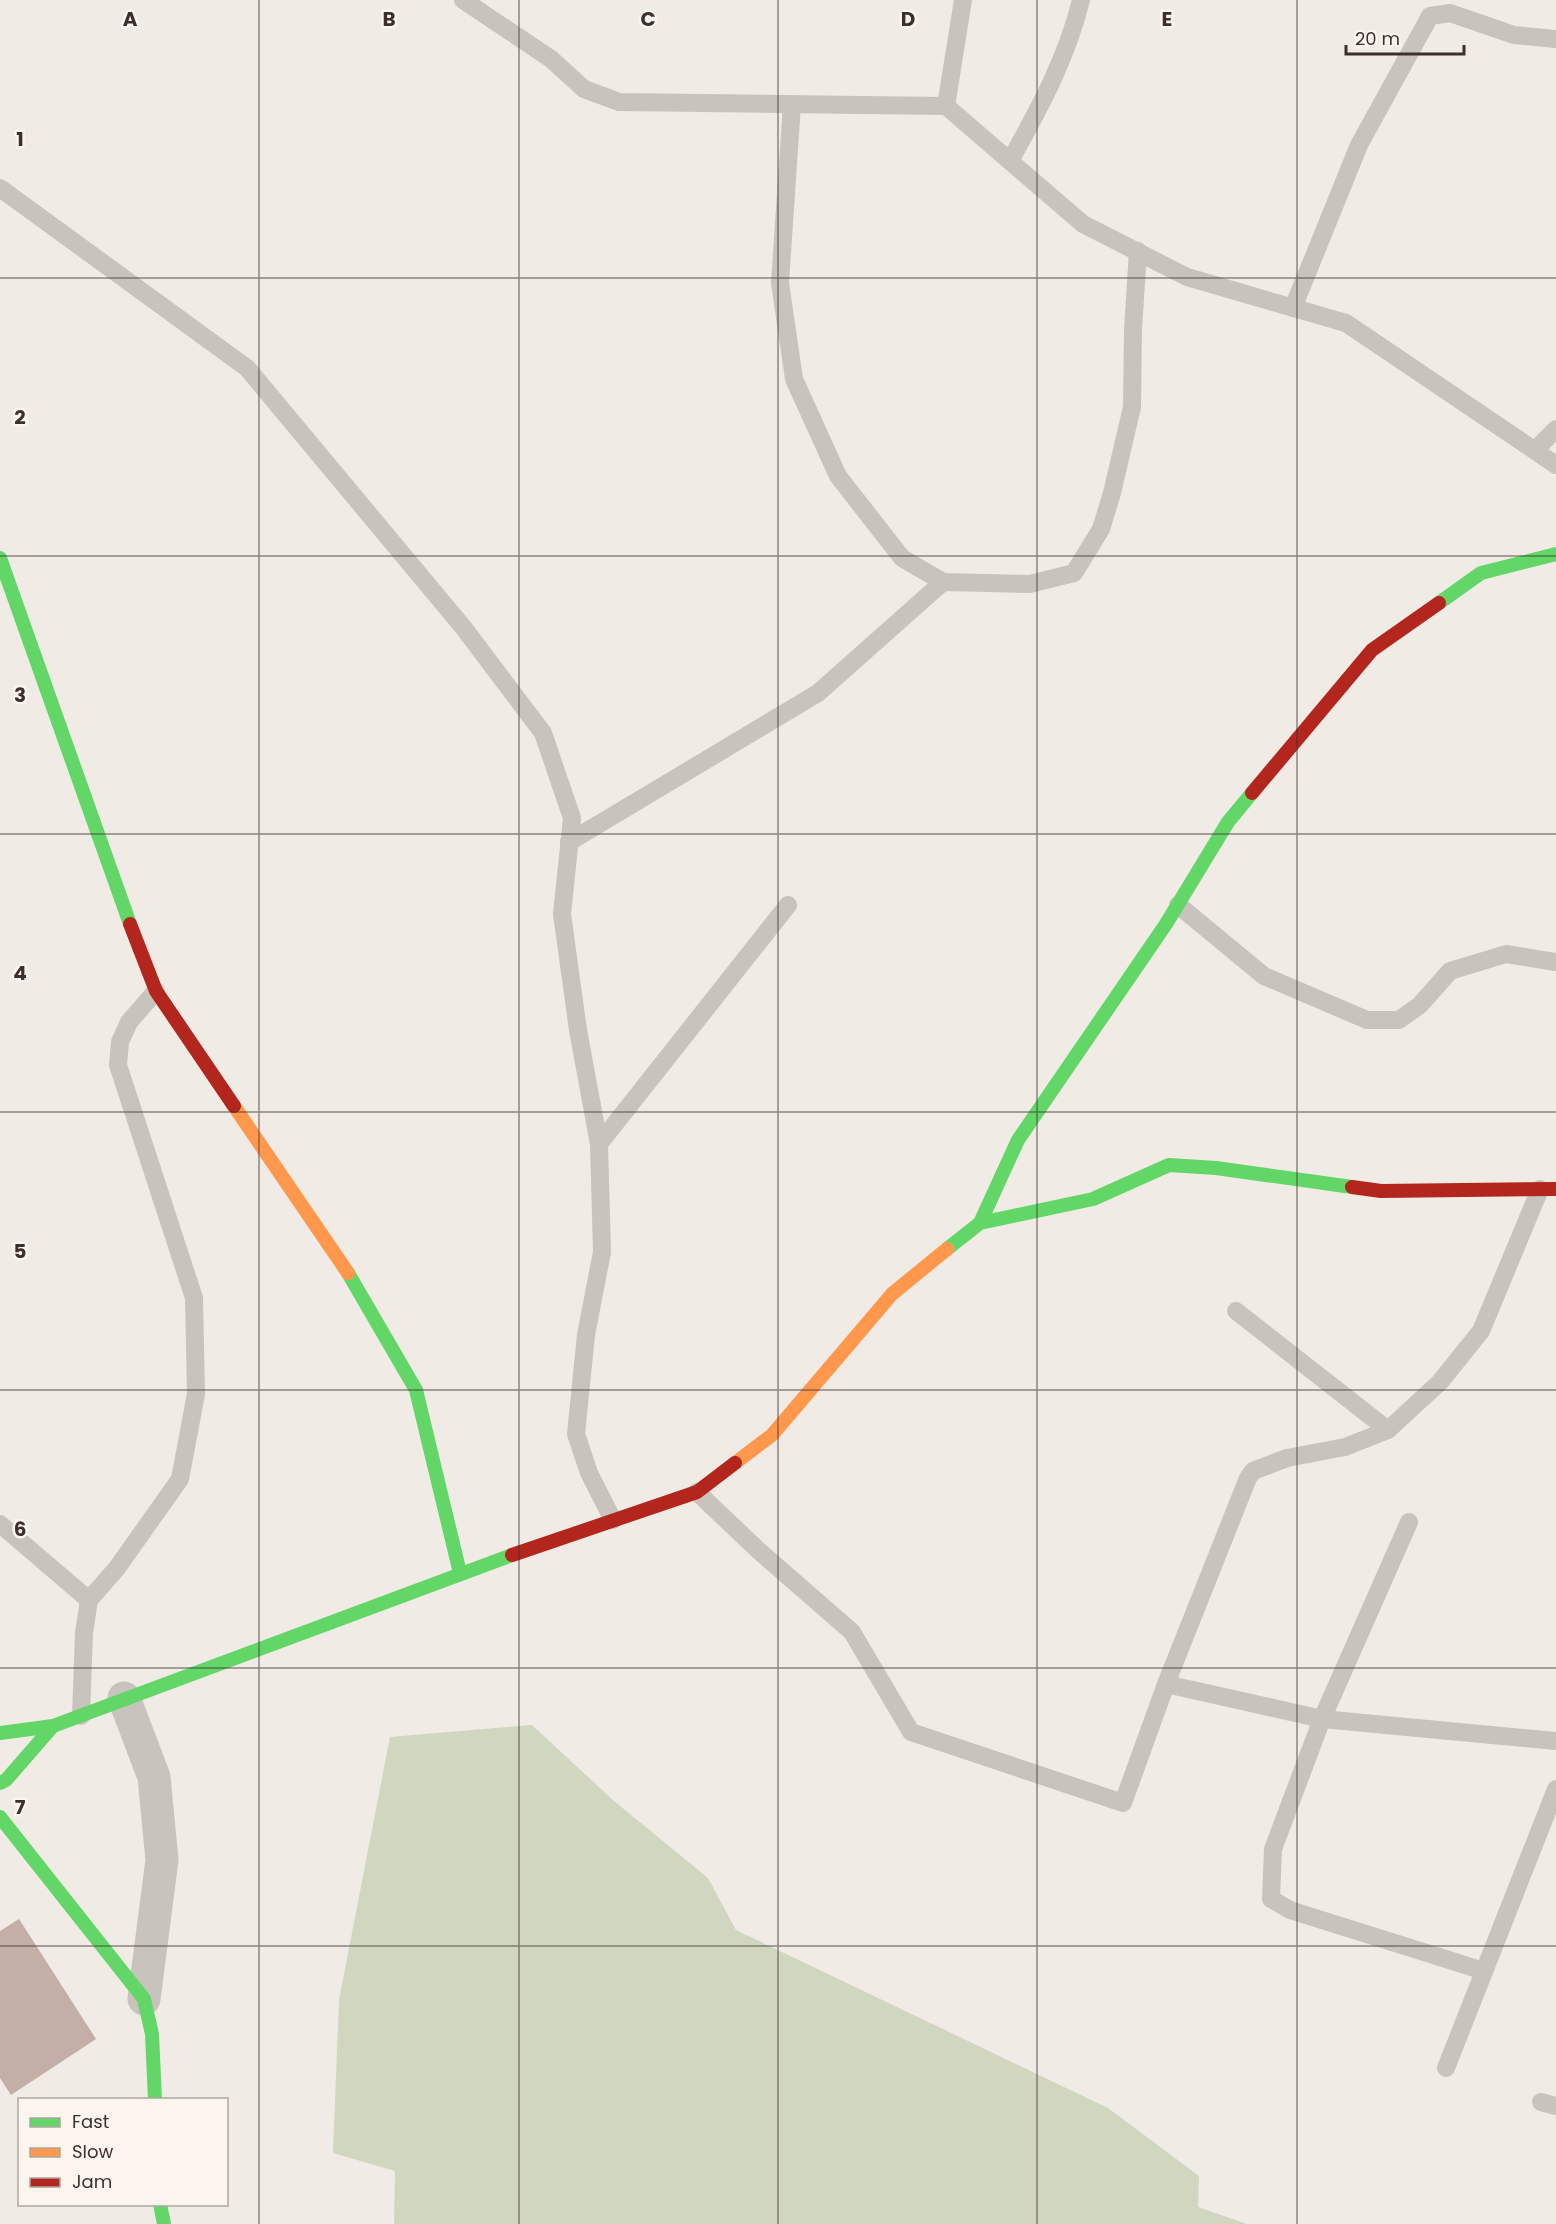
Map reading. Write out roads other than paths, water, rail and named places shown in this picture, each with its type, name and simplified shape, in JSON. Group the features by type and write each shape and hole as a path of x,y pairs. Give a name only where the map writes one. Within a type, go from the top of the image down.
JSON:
{"street":[{"path":"980,1223 1017,1140 1178,905 1228,822 1372,650 1481,573 1556,554"},
{"path":"0,558 119,896 156,991 350,1275 416,1390 460,1573"},
{"path":"0,1732 53,1726 460,1573 697,1492 772,1435 892,1294 980,1223 1093,1199 1169,1165 1216,1168 1382,1191 1548,1189"},
{"path":"124,1698 154,1777 162,1860 144,1999 152,2034 155,2098"},
{"path":"0,1783 6,1780 53,1726"},
{"path":"0,1817 144,1999"},
{"path":"160,2206 164,2224"}],"lane":[{"path":"463,0 551,59 584,88 619,102 946,106 1083,224 1187,277 1346,323 1556,465"},
{"path":"946,106 963,0"},
{"path":"1010,160 1050,88 1075,26 1081,0"},
{"path":"1293,308 1359,145 1430,16 1450,13 1514,35 1556,39"},
{"path":"792,104 780,283 794,379 837,476 902,558 943,582 1030,584 1074,573 1101,529 1132,407 1133,330 1138,251"},
{"path":"0,188 246,368 463,627 543,733 572,818 562,914 578,1030 599,1144 602,1252 586,1335 576,1434 589,1473 613,1520"},
{"path":"1535,450 1556,429"},
{"path":"569,842 818,693 943,582"},
{"path":"599,1144 788,904"},
{"path":"1178,905 1264,976 1367,1020 1399,1020 1420,1005 1450,971 1506,954 1556,962"},
{"path":"81,1716 84,1633 89,1600 117,1568 180,1479 196,1394 194,1298 118,1065 120,1042 129,1022 156,991"},
{"path":"697,1492 758,1550 852,1632 911,1732 1123,1803 1166,1684 1248,1478 1253,1471 1287,1458 1345,1448 1388,1430 1440,1382 1481,1331 1548,1189"},
{"path":"1236,1311 1388,1430"},
{"path":"1409,1522 1322,1719 1273,1849 1271,1899 1290,1910 1484,1971"},
{"path":"0,1524 89,1600"},
{"path":"1166,1684 1322,1719 1556,1741"},
{"path":"1446,2068 1556,1789"}]}
